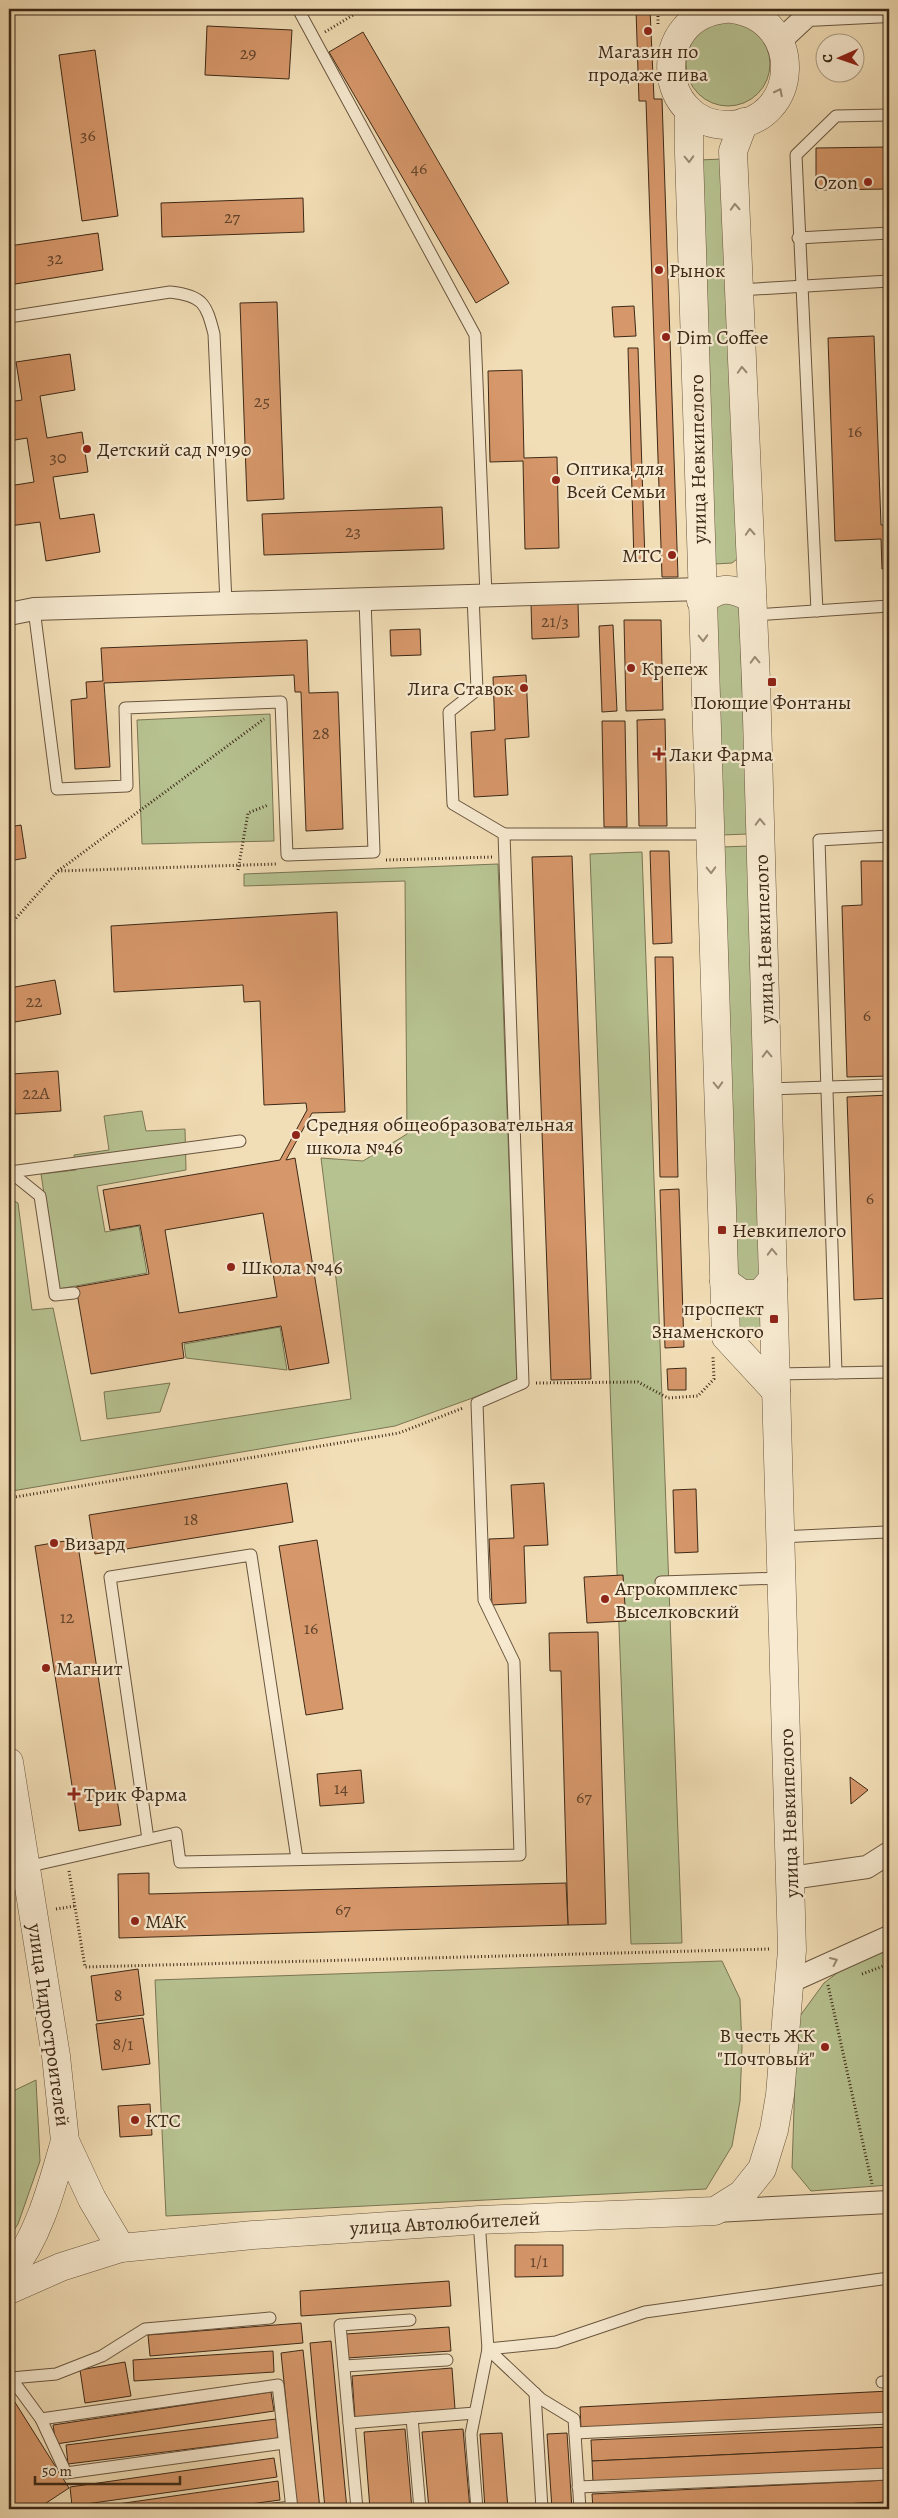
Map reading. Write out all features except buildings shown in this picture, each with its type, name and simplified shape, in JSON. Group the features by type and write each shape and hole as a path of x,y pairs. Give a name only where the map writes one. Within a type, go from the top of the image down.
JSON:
{"street":[{"path":"725,9 704,14 693,20 684,29 672,52 671,77 675,89 689,110 715,123 729,125 757,117 768,108 783,84 785,55 771,24 754,14 732,9"},
{"path":"771,24 808,15 889,11"},
{"name":"улица Невкипелого","path":"689,110 701,586 726,1338 776,1383"},
{"name":"улица Невкипелого","path":"715,2211 742,2194 762,2169 774,2130 780,2095 792,1950 753,607 733,151 744,122"},
{"name":"улица Невкипелого","path":"701,586 716,574 734,573 751,564"},
{"path":"9,614 34,609 701,586 716,590 734,589 753,607"},
{"path":"724,1281 742,1294 760,1294 773,1280"},
{"name":"улица Гидростроителей","path":"9,1762 56,2056 65,2141 92,2199 121,2248"},
{"path":"791,1878 866,1867 889,1853"},
{"path":"790,1982 889,1937"},
{"name":"улица Гидростроителей","path":"9,2274 16,2265 38,2223 65,2141"},
{"name":"улица Автолюбителей","path":"9,2290 61,2267 121,2248 253,2235 480,2220 715,2211 882,2197"}],"lane":[{"path":"298,9 475,335 479,595 476,690 449,712 453,804 504,834 710,834"},
{"path":"817,611 800,284 796,155 836,116 889,115"},
{"path":"798,238 889,233"},
{"path":"739,290 800,284 889,281"},
{"path":"9,317 170,292 191,295 207,308 214,334 226,603"},
{"path":"34,609 57,789 128,786 125,708 281,702 287,855 296,855 374,852 365,599"},
{"path":"753,607 817,611 889,606"},
{"path":"26,1867 176,1833 180,1862 520,1855 514,1662 484,1600 477,1403 523,1383 504,834"},
{"path":"836,1373 819,840 889,836"},
{"path":"768,1089 889,1085"},
{"path":"10,1172 240,1141"},
{"path":"10,1172 40,1196 55,1295 74,1293"},
{"path":"776,1383 836,1373 889,1372"},
{"path":"780,1537 886,1532 889,1537"},
{"path":"148,1839 110,1577 251,1556 297,1859"},
{"path":"661,1582 781,1578"},
{"path":"477,2509 471,2434 488,2349 480,2220"},
{"path":"488,2349 556,2342 645,2312 889,2278"},
{"path":"10,2379 56,2374 102,2356 145,2329 270,2318"},
{"path":"357,2509 340,2325 410,2320"},
{"path":"488,2349 535,2393 574,2418 580,2509"},
{"path":"344,2366 447,2360"},
{"path":"10,2379 41,2419 66,2473 284,2443"},
{"path":"41,2419 278,2385 292,2508 273,2509"},
{"path":"535,2393 542,2509"},
{"path":"349,2423 475,2413"},
{"path":"412,2418 420,2509"},
{"path":"575,2433 889,2418"},
{"path":"578,2487 889,2474"}],"path":[{"path":"314,39 363,9"},
{"path":"58,871 266,717 267,727"},
{"path":"238,870 248,812 268,807 268,797"},
{"path":"523,1383 638,1382 668,1398 698,1396 714,1379 713,1354"},
{"path":"9,1498 399,1433 477,1403"},
{"path":"67,1857 85,1967 775,1948"},
{"path":"855,1976 889,1964"},
{"path":"837,1982 828,1984 882,2197"}],"green space":[{"path":"728,22 744,25 758,34 767,48 770,64 767,80 758,94 744,103 728,106 712,103 698,94 689,80 686,64 689,48 698,34 712,25"},
{"path":"723,159 737,559 732,563 715,564 698,160"},
{"path":"716,598 739,602 748,834 721,835"},
{"path":"270,714 274,841 142,844 137,720"},
{"path":"749,846 764,1282 737,1282 722,847"},
{"path":"642,852 682,1943 631,1944 590,854"},
{"path":"498,864 517,1382 395,1426 12,1491 9,1463 9,1198 18,1203 32,1310 53,1308 81,1441 351,1399 321,1158 363,1161 407,1134 405,881 244,886 244,874"},
{"path":"142,1111 146,1131 185,1129 186,1170 97,1186 105,1232 139,1226 147,1273 59,1289 41,1174 76,1170 74,1155 109,1150 104,1116"},
{"path":"737,1299 760,1301 767,1333 739,1334"},
{"path":"280,1327 287,1370 186,1358 184,1344"},
{"path":"170,1383 160,1412 107,1419 104,1392"},
{"path":"889,1938 889,2185 811,2191 792,2168 797,2020 824,1983 880,1940"},
{"path":"722,1961 740,1999 742,2047 740,2101 732,2146 706,2189 166,2216 155,1980"},
{"path":"36,2080 40,2161 18,2224 9,2238 9,2093"}],"place":[{"name":"Магазин по продаже пива","path":"648,31"},
{"name":"Ozon","path":"868,182"},
{"name":"Рынок","path":"659,270"},
{"name":"Dim Coffee","path":"666,337"},
{"name":"Детский сад №190","path":"87,449"},
{"name":"Оптика для Всей Семьи","path":"556,480"},
{"name":"МТС","path":"672,555"},
{"name":"Крепеж","path":"631,668"},
{"name":"Поющие Фонтаны","path":"772,682"},
{"name":"Лига Ставок","path":"524,688"},
{"name":"Лаки Фарма","path":"659,754"},
{"name":"Средняя общеобразовательная школа №46","path":"296,1135"},
{"name":"Невкипелого","path":"722,1230"},
{"name":"Школа №46","path":"231,1267"},
{"name":"проспект Знаменского","path":"774,1319"},
{"name":"Визард","path":"54,1543"},
{"name":"Агрокомплекс Выселковский","path":"605,1599"},
{"name":"Магнит","path":"46,1668"},
{"name":"Трик Фарма","path":"74,1794"},
{"name":"МАК","path":"135,1921"},
{"name":"В честь ЖК \"Почтовый\"","path":"825,2047"},
{"name":"КТС","path":"135,2120"}]}
